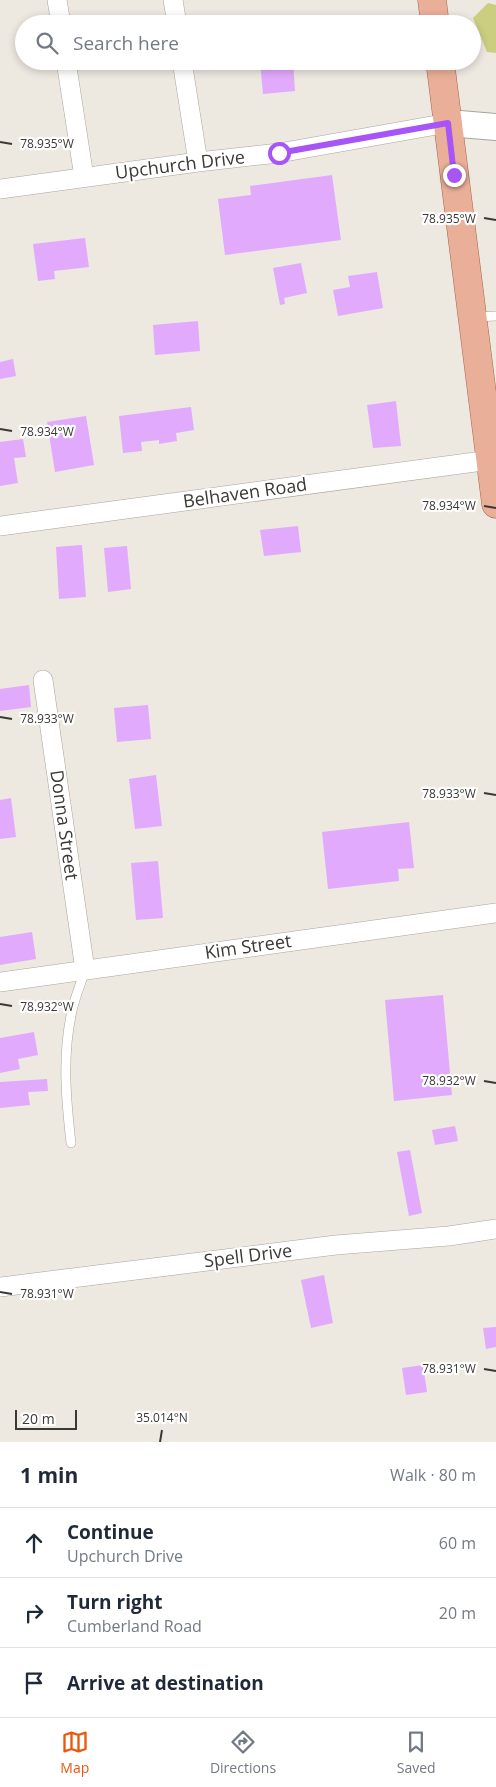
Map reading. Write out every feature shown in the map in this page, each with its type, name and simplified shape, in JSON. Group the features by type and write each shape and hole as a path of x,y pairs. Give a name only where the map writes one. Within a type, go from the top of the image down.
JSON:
{"main road":[{"path":"432,0 434,15"},
{"path":"441,70 448,123 484,316 482,357 490,460 496,504"}],"street":[{"path":"57,0 60,15"},
{"path":"173,0 176,15"},
{"path":"67,70 84,177"},
{"path":"183,70 198,162"},
{"path":"448,123 496,126"},
{"name":"Upchurch Drive","path":"0,189 279,153 448,123"},
{"name":"Belhaven Road","path":"0,526 490,460"},
{"name":"Donna Street","path":"43,680 85,970"},
{"name":"Kim Street","path":"0,982 496,913"},
{"name":"Spell Drive","path":"0,1287 336,1245 449,1236 496,1229"}],"lane":[{"path":"71,1143 66,1099 65,1065 72,1011 85,970"}],"green space":[{"path":"488,3 496,5 496,53 487,52 481,37 481,15 476,15"}],"building":[{"path":"261,70 294,70 295,91 263,94"},
{"path":"332,175 341,240 225,255 218,199 251,195 250,186"},
{"path":"85,238 89,267 54,271 55,279 38,281 33,244"},
{"path":"301,263 307,293 284,298 285,304 280,305 273,268"},
{"path":"377,272 383,308 338,316 333,290 350,287 348,276"},
{"path":"198,321 200,351 155,355 153,325"},
{"path":"13,359 16,376 0,379 0,362"},
{"path":"396,401 401,446 373,448 367,405"},
{"path":"191,407 194,430 176,433 177,441 159,444 159,440 141,442 142,451 123,453 119,416"},
{"path":"86,416 94,465 55,472 47,422"},
{"path":"23,439 26,457 14,458 18,483 0,486 0,442"},
{"path":"298,526 301,552 264,556 260,530"},
{"path":"82,545 86,597 59,599 56,547"},
{"path":"127,546 131,589 108,592 104,548"},
{"path":"29,685 31,707 0,711 0,689"},
{"path":"148,705 151,739 117,742 114,708"},
{"path":"156,775 162,826 135,829 129,779"},
{"path":"11,798 16,837 0,839 0,800"},
{"path":"409,822 414,868 398,869 399,881 328,889 322,832"},
{"path":"158,861 163,918 136,920 131,863"},
{"path":"32,932 36,959 0,965 0,937"},
{"path":"443,995 452,1095 394,1101 385,1000"},
{"path":"34,1032 38,1055 18,1059 20,1069 0,1073 0,1038"},
{"path":"47,1079 48,1091 28,1092 30,1105 0,1108 0,1082"},
{"path":"455,1126 458,1141 435,1145 432,1130"},
{"path":"410,1150 422,1213 409,1216 397,1152"},
{"path":"324,1275 333,1323 311,1328 301,1280"},
{"path":"496,1327 496,1347 486,1349 483,1328"},
{"path":"423,1365 427,1392 406,1395 402,1368"}],"route":[{"path":"279,153 448,123 454,175"}]}
